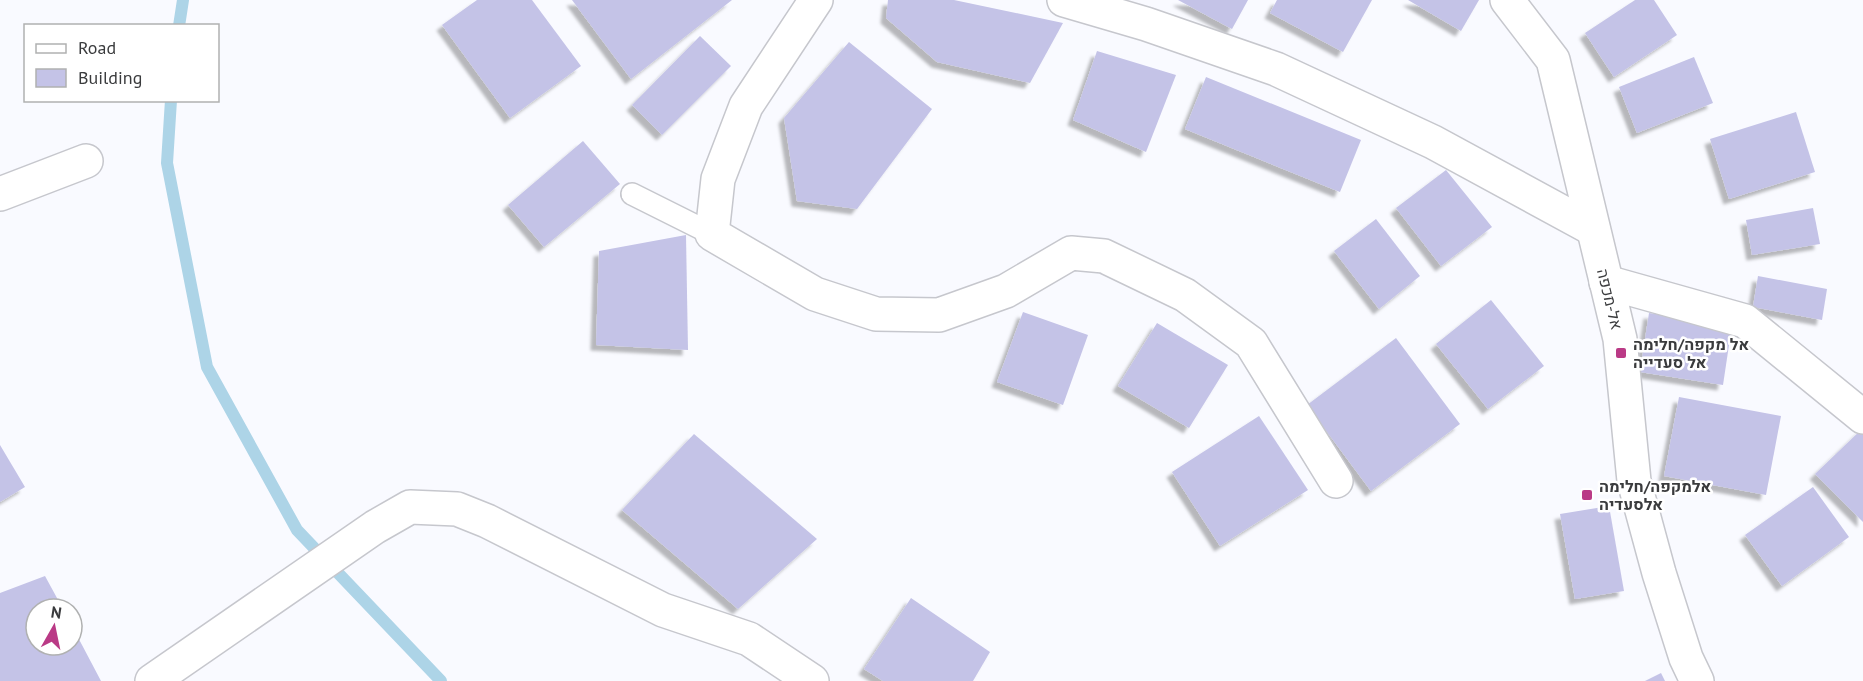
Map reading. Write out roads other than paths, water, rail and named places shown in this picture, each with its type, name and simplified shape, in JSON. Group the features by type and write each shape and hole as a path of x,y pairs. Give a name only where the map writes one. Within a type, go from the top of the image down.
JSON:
{"street":[{"path":"816,0 746,106 718,179 712,234 815,294 876,314 939,315 1006,291 1071,253 1104,256 1185,295 1251,343 1336,481"},
{"path":"1064,0 1146,24 1276,69 1433,142 1593,229"},
{"name":"אל-מכפה","path":"1508,0 1553,60 1620,339 1634,481 1662,584 1686,658 1697,681"},
{"path":"0,194 86,161"},
{"path":"1606,282 1745,321 1863,417"},
{"path":"158,680 375,527 410,507 457,509 487,521 663,610 749,639 812,681"}],"lane":[{"path":"632,194 712,234"}],"waterway":[{"path":"179,24 183,0"},
{"path":"171,102 167,163 207,367 297,530 441,681"}],"place":[{"name":"אל מקפה/חלימה אל סעדייה","path":"1621,353"},
{"name":"אלמקפה/חלימה אלסעדיה","path":"1587,495"}]}
